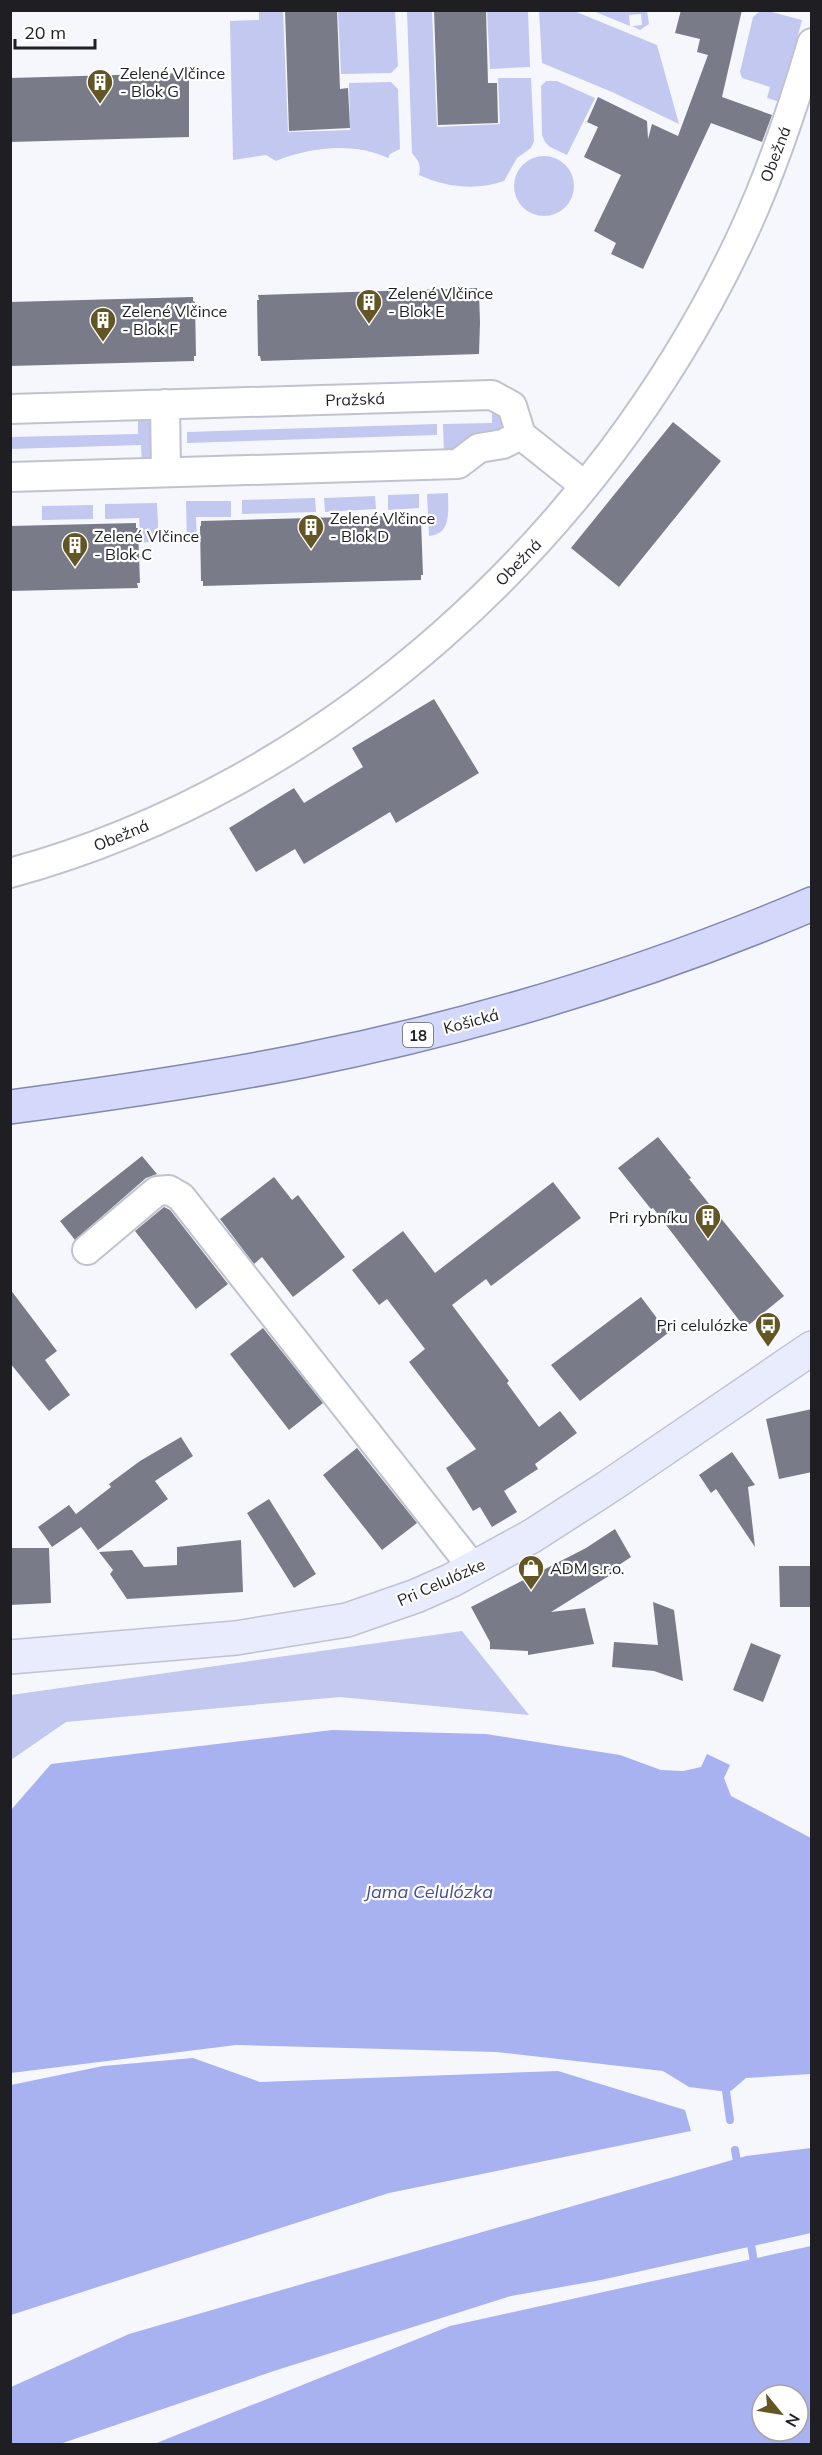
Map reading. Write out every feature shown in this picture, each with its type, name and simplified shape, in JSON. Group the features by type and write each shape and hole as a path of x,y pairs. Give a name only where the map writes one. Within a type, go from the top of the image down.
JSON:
{"main road":[{"name":"Košická","path":"10,1107 150,1088 244,1072 439,1030 600,984 719,942 812,904"}],"street":[{"name":"Obežná","path":"10,873 99,845 153,823 260,768 392,678 481,600 540,541 632,425 671,364 739,241 784,135 812,43"},
{"name":"Pražská","path":"10,409 492,394 512,406 521,435"},
{"path":"165,404 166,472"},
{"path":"10,477 458,464 479,448 503,444 521,435 585,486"},
{"path":"87,1250 157,1191 169,1190 181,1197 474,1569"},
{"name":"Pri Celulózke","path":"10,1657 236,1638 347,1620 416,1596 474,1569 532,1536 812,1348"}],"shaded area":[{"path":"259,11 283,11 288,132 350,130 349,83 391,82 398,89 400,149 390,154 388,158 361,150 332,148 303,152 276,161 266,155 233,160 230,21 259,20"},
{"path":"338,11 395,11 398,66 391,73 341,74"},
{"path":"407,11 432,11 437,127 500,124 498,78 531,78 534,141 531,148 517,158 504,181 472,187 450,185 419,175 419,163 412,153"},
{"path":"487,11 528,11 530,67 490,69"},
{"path":"539,11 574,11 657,45 679,124 612,92 542,63"},
{"path":"593,11 647,11 649,24 640,30 632,26 642,25 641,14 629,15 630,26"},
{"path":"760,11 802,20 780,102 767,98 770,87 742,78 740,72 753,17"},
{"path":"546,81 557,81 595,98 567,155 550,147 542,135 541,86"},
{"path":"538,156 550,156 561,161 569,169 574,186 572,198 561,211 550,216 538,216 527,211 519,203 514,192 514,180 519,169 527,161"},
{"path":"492,402 502,419 503,434 444,456 443,424 492,423"},
{"path":"138,414 151,421 156,430 155,457 142,465 141,445 11,449 10,437 138,434"},
{"path":"437,424 437,435 187,443 187,432"},
{"path":"448,493 448,514 445,526 442,531 429,536 427,494"},
{"path":"419,494 419,508 388,510 388,495"},
{"path":"375,496 376,509 325,512 324,498"},
{"path":"315,498 316,512 242,514 242,500"},
{"path":"186,501 231,501 231,517 196,517 197,543 187,543"},
{"path":"157,503 158,529 153,539 148,542 141,543 139,518 105,519 105,504"},
{"path":"93,505 93,519 42,520 42,506"},
{"path":"462,1631 529,1715 340,1697 66,1722 11,1760 11,1695"},
{"name":"Jama Celulózka","path":"332,1730 486,1734 620,1755 661,1770 683,1771 701,1767 707,1754 730,1765 724,1778 731,1796 811,1838 811,2074 746,2078 731,2091 720,2091 689,2087 663,2071 496,2052 236,2045 11,2073 11,1810 51,1764"},
{"path":"193,2058 260,2082 558,2071 685,2110 691,2131 389,2193 11,2315 11,2085 103,2066"},
{"path":"811,2148 811,2233 601,2280 511,2296 274,2371 60,2444 11,2444 11,2387 129,2334 746,2156"},
{"path":"811,2246 811,2444 154,2444 450,2326"}],"building":[{"path":"285,10 337,10 340,89 348,88 350,128 289,131"},
{"path":"434,10 486,10 488,83 497,83 498,123 438,125"},
{"path":"681,10 742,10 722,97 772,115 762,142 711,123 643,269 611,254 616,243 594,231 621,175 584,157 598,127 587,122 598,97 647,121 648,139 652,124 678,136 708,55 697,52 700,39 675,33"},
{"name":"Zelené Vlčince - Blok G","path":"187,73 187,78 189,78 189,137 10,142 10,78"},
{"name":"Zelené Vlčince - Blok E","path":"477,288 480,322 479,354 261,361 258,356 258,295"},
{"name":"Zelené Vlčince - Blok F","path":"193,297 196,356 194,356 194,361 10,366 10,302"},
{"path":"673,422 721,461 619,587 571,548"},
{"name":"Zelené Vlčince - Blok D","path":"419,515 423,575 421,575 421,580 203,586 203,581 201,581 201,521"},
{"name":"Zelené Vlčince - Blok C","path":"136,523 140,583 137,583 138,588 10,591 10,526"},
{"path":"434,699 479,773 396,823 390,812 304,864 295,849 256,872 229,828 294,788 304,803 363,767 352,748"},
{"name":"Pri rybníku","path":"658,1137 784,1296 745,1328 653,1208 651,1209 618,1168"},
{"path":"142,1156 157,1174 146,1178 75,1240 60,1221"},
{"path":"274,1177 292,1200 298,1195 345,1257 293,1297 262,1257 254,1264 220,1219"},
{"path":"553,1182 581,1218 491,1286 486,1279 452,1305 509,1381 507,1383 539,1427 560,1411 577,1433 535,1464 538,1469 504,1491 517,1512 492,1527 480,1507 473,1511 446,1468 476,1449 409,1362 425,1349 387,1299 379,1305 352,1270 403,1231 435,1273"},
{"path":"164,1207 170,1210 228,1284 196,1309 135,1231"},
{"path":"10,1289 57,1351 45,1360 70,1395 49,1411 10,1363"},
{"path":"641,1297 668,1333 580,1401 551,1365"},
{"path":"263,1328 323,1403 289,1430 230,1354"},
{"path":"812,1409 812,1472 779,1479 766,1419"},
{"path":"181,1437 193,1456 155,1481 168,1499 98,1550 81,1527 52,1547 38,1527 69,1505 76,1514 111,1487 109,1484 140,1461"},
{"path":"357,1448 417,1523 382,1550 323,1475"},
{"path":"732,1452 755,1485 748,1487 755,1547 716,1489 711,1493 699,1475"},
{"path":"269,1499 316,1574 294,1588 247,1513"},
{"path":"615,1529 631,1557 619,1565 620,1569 551,1612 585,1608 594,1644 528,1655 528,1651 490,1649 490,1642 471,1607 586,1548"},
{"path":"241,1540 243,1592 127,1599 110,1574 113,1570 99,1552 132,1550 144,1567 177,1565 177,1547"},
{"path":"10,1548 49,1548 51,1603 10,1605"},
{"path":"779,1566 812,1566 812,1607 780,1607"},
{"path":"653,1602 674,1610 683,1681 654,1671 612,1667 614,1642 658,1645"},
{"path":"751,1643 781,1655 763,1702 733,1690"}],"waterway":[{"path":"726,2091 730,2120"},
{"path":"735,2150 755,2268"}],"place":[{"name":"Zelené Vlčince - Blok G","path":"100,105"},
{"name":"Zelené Vlčince - Blok E","path":"369,325"},
{"name":"Zelené Vlčince - Blok F","path":"103,343"},
{"name":"Zelené Vlčince - Blok D","path":"311,550"},
{"name":"Zelené Vlčince - Blok C","path":"75,568"},
{"name":"Pri rybníku","path":"708,1240"},
{"name":"Pri celulózke","path":"768,1348"},
{"name":"ADM s.r.o.","path":"531,1591"}]}
